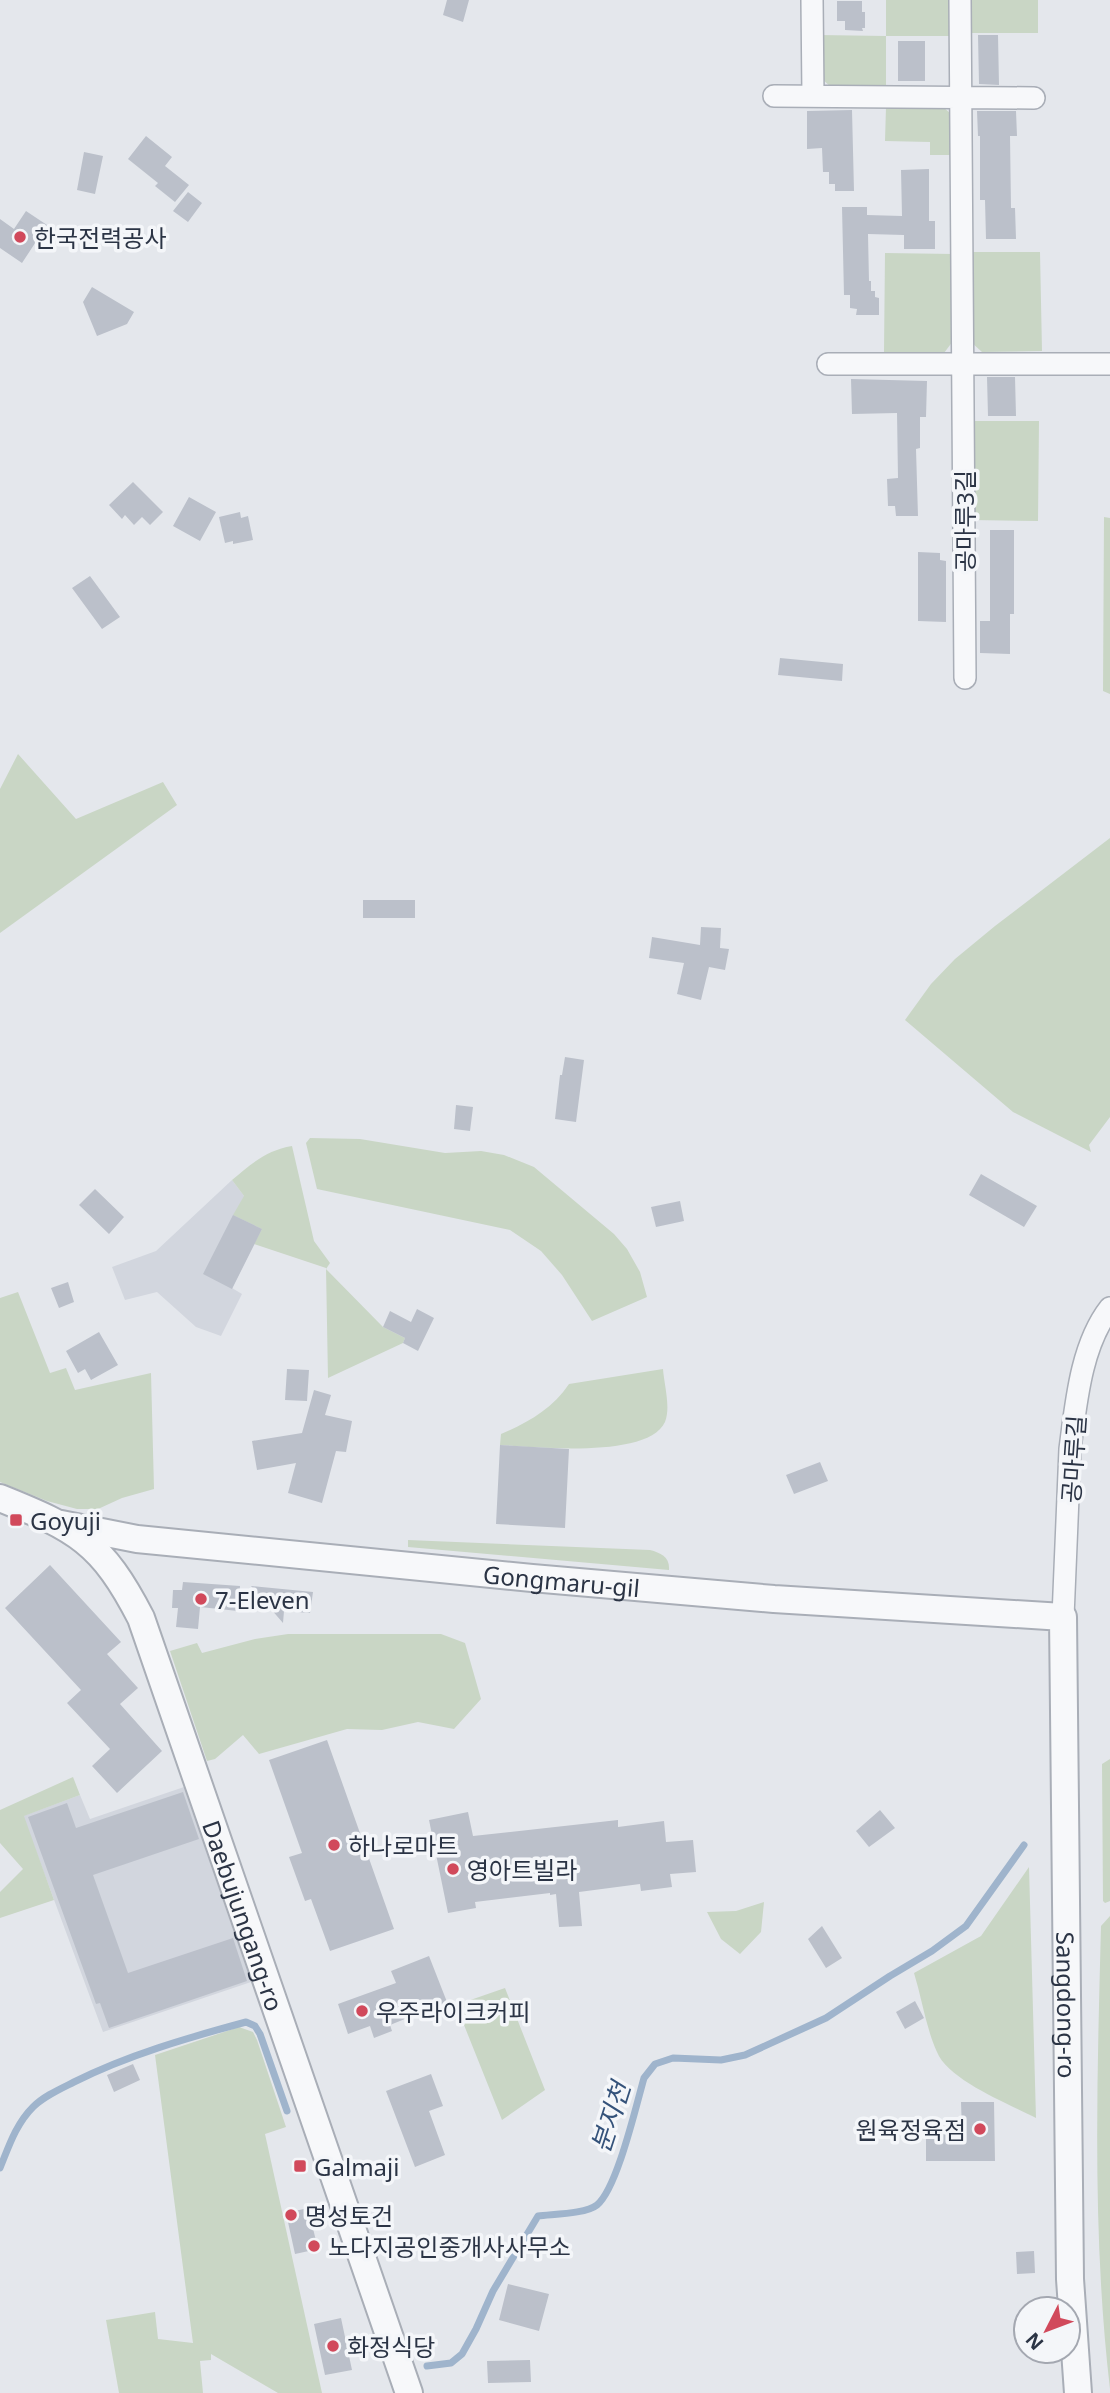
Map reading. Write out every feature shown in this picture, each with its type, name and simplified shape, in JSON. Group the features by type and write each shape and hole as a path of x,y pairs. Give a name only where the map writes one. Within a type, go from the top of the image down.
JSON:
{"street":[{"path":"812,0 813,96"},
{"name":"공마루3길","path":"960,0 965,678"},
{"path":"774,96 1034,97"},
{"path":"828,364 1110,364"},
{"name":"공마루길","path":"1063,1617 1070,1449 1074,1422 1086,1360 1097,1330 1110,1308"},
{"name":"Daebujungang-ro","path":"0,1497 61,1524 87,1541 113,1567 141,1618 409,2393"},
{"name":"Gongmaru-gil","path":"61,1524 137,1539 774,1599 1063,1617"},
{"path":"113,1567 117,1553 123,1546 137,1539"},
{"name":"Sangdong-ro","path":"1063,1617 1070,2279 1078,2393"}],"shaded area":[{"path":"232,1180 262,1229 232,1288 242,1294 221,1336 196,1327 157,1292 125,1300 112,1267 156,1251"},
{"path":"184,1787 251,1982 103,2032 23,1816 80,1795 90,1819"}],"green space":[{"path":"886,0 953,0 953,36 886,36"},
{"path":"970,0 1038,0 1038,33 970,33"},
{"path":"819,35 886,36 886,88 832,88 821,78"},
{"path":"942,106 951,114 952,155 930,155 930,142 885,141 886,107"},
{"path":"970,252 1040,252 1042,351 982,352 971,342"},
{"path":"885,253 954,254 953,341 944,353 884,352"},
{"path":"970,421 1039,421 1038,521 972,520"},
{"path":"1104,517 1110,518 1110,694 1103,691"},
{"path":"18,754 76,819 163,782 177,805 0,933 0,789"},
{"path":"1110,838 1110,1117 1089,1145 1091,1152 1013,1112 905,1020 931,984 955,959"},
{"path":"310,1138 360,1139 445,1153 481,1151 504,1155 534,1167 614,1234 627,1249 640,1272 647,1297 592,1321 562,1275 541,1251 510,1230 317,1189 306,1143"},
{"path":"292,1146 314,1241 330,1263 326,1269 254,1244 262,1229 233,1215 244,1196 232,1180 267,1154"},
{"path":"326,1269 383,1327 405,1338 403,1343 328,1378"},
{"path":"18,1292 50,1373 66,1368 75,1390 151,1373 154,1489 122,1498 98,1509 77,1509 47,1501 0,1482 0,1298"},
{"path":"663,1369 667,1416 654,1434 615,1446 589,1448 500,1445 501,1434 539,1414 555,1401 569,1384"},
{"path":"408,1540 650,1550 664,1556 669,1570 408,1547"},
{"path":"288,1634 441,1634 465,1643 481,1699 454,1729 418,1722 382,1730 347,1729 259,1754 243,1735 215,1759 207,1761 170,1651 197,1643 202,1653 255,1639"},
{"path":"1110,1759 1110,1901 1105,1903 1102,1764"},
{"path":"73,1777 80,1795 24,1816 54,1900 0,1918 0,1892 23,1869 0,1843 0,1810"},
{"path":"1029,1867 1036,2118 980,2090 943,2062 930,2033 914,1973 981,1936"},
{"path":"764,1902 761,1932 740,1954 721,1939 707,1912 736,1911"},
{"path":"1110,1916 1110,2389 1100,2274 1097,2158 1101,1926"},
{"path":"505,1988 545,2090 502,2120 456,2005"},
{"path":"239,2027 253,2032 257,2040 286,2127 265,2134 322,2393 278,2393 211,2354 211,2360 200,2361 203,2393 119,2393 106,2320 155,2312 158,2339 193,2343 155,2055"}],"building":[{"path":"447,0 469,0 463,22 443,15"},
{"path":"837,1 862,1 862,12 865,12 863,31 845,30 845,21 837,21"},
{"path":"978,35 998,35 999,85 979,84"},
{"path":"898,41 925,41 925,81 898,81"},
{"path":"852,110 854,191 835,191 835,184 829,184 829,172 823,172 822,148 807,149 807,111"},
{"path":"977,111 1016,111 1017,136 1010,136 1011,208 1015,208 1016,239 986,239 985,200 980,200 980,136"},
{"path":"146,136 172,157 165,166 189,185 175,202 155,186 158,183 128,159"},
{"path":"84,152 103,156 95,194 77,190"},
{"path":"929,169 929,221 935,221 935,249 904,249 904,235 868,234 869,281 871,291 875,291 875,297 879,298 879,315 856,315 857,309 850,308 850,295 844,295 842,207 867,207 867,215 902,216 901,170"},
{"path":"188,192 202,203 188,222 173,211"},
{"path":"26,211 47,225 22,263 0,248 0,219 14,229"},
{"path":"92,287 134,312 127,324 97,336 83,302"},
{"path":"987,377 1015,377 1016,416 988,416"},
{"path":"851,379 927,381 926,417 920,417 920,448 916,449 918,516 896,516 895,506 888,506 887,479 898,478 897,413 852,414"},
{"path":"133,482 163,512 150,525 142,517 134,525 125,515 122,519 109,505"},
{"path":"189,497 216,512 200,541 173,526"},
{"path":"240,512 241,518 248,516 253,540 225,543 219,517"},
{"path":"990,530 1014,530 1014,614 1010,614 1010,654 980,653 980,621 990,621"},
{"path":"918,552 940,553 940,560 946,561 946,622 918,621"},
{"path":"90,576 120,617 102,629 72,588"},
{"path":"780,658 843,664 842,681 778,675"},
{"path":"363,900 415,900 415,918 363,918"},
{"path":"701,927 721,928 720,948 729,949 725,970 709,967 701,1000 677,994 684,963 649,958 652,937 700,945"},
{"path":"565,1057 584,1060 576,1122 555,1119"},
{"path":"456,1105 473,1107 470,1131 454,1129"},
{"path":"981,1174 1037,1206 1024,1227 969,1195"},
{"path":"95,1189 124,1217 109,1234 79,1205"},
{"path":"680,1201 684,1221 656,1227 651,1207"},
{"path":"233,1215 262,1229 232,1289 203,1274"},
{"path":"68,1282 74,1302 59,1308 51,1288"},
{"path":"417,1309 434,1318 418,1351 403,1343 405,1338 383,1327 390,1311 411,1322"},
{"path":"99,1332 118,1365 91,1380 85,1369 78,1373 66,1351"},
{"path":"287,1369 309,1370 307,1401 285,1400"},
{"path":"314,1390 331,1395 325,1415 352,1421 346,1452 336,1451 322,1503 288,1493 296,1463 257,1470 252,1441 302,1433"},
{"path":"500,1445 569,1449 565,1528 496,1524"},
{"path":"820,1462 828,1481 794,1494 786,1475"},
{"path":"50,1565 121,1642 107,1654 138,1688 120,1704 162,1751 117,1793 92,1766 110,1749 67,1703 81,1690 5,1608"},
{"path":"183,1582 240,1586 238,1611 200,1607 198,1629 176,1627 178,1608 172,1608 173,1590 182,1590"},
{"path":"251,1586 313,1592 310,1613 284,1611 283,1623"},
{"path":"327,1740 394,1929 330,1951 311,1899 305,1901 289,1857 302,1853 269,1760"},
{"path":"183,1792 199,1839 93,1875 128,1973 233,1938 247,1981 109,2028 100,2003 96,2004 28,1817 67,1803 76,1828"},
{"path":"880,1810 895,1828 869,1847 856,1831"},
{"path":"468,1812 473,1836 618,1820 618,1827 664,1821 666,1842 693,1840 696,1872 670,1874 672,1887 641,1891 640,1884 579,1892 582,1926 559,1927 556,1894 550,1893 475,1902 476,1908 448,1913 429,1820"},
{"path":"822,1926 842,1958 826,1968 808,1939"},
{"path":"429,1956 447,2002 390,2025 392,2031 374,2038 370,2026 348,2034 338,2004 396,1983 391,1971"},
{"path":"915,2001 924,2018 905,2029 896,2012"},
{"path":"133,2064 140,2080 114,2092 107,2075"},
{"path":"431,2074 443,2106 429,2111 445,2155 415,2167 386,2091"},
{"path":"961,2102 994,2102 995,2161 926,2161 926,2132 962,2131"},
{"path":"308,2208 318,2249 295,2254 286,2213"},
{"path":"1034,2251 1035,2273 1017,2274 1016,2252"},
{"path":"508,2284 549,2294 539,2331 499,2320"},
{"path":"341,2318 352,2370 325,2375 314,2324"},
{"path":"530,2360 531,2382 488,2383 487,2361"}],"waterway":[{"name":"분지천","path":"427,2366 451,2363 462,2354 493,2291 538,2216 592,2208 604,2196 619,2165 644,2078 655,2064 673,2058 721,2060 745,2055 826,2018 932,1951 966,1926 1024,1845"},
{"name":"분지천","path":"0,2168 22,2121 33,2107 47,2096 94,2072 137,2055 246,2022 255,2026 260,2034 287,2111"}],"place":[{"name":"한국전력공사","path":"20,237"},
{"name":"Goyuji","path":"16,1520"},
{"name":"7-Eleven","path":"201,1599"},
{"name":"하나로마트","path":"334,1845"},
{"name":"영아트빌라","path":"453,1869"},
{"name":"우주라이크커피","path":"362,2011"},
{"name":"원육정육점","path":"980,2129"},
{"name":"Galmaji","path":"300,2166"},
{"name":"명성토건","path":"291,2215"},
{"name":"노다지공인중개사사무소","path":"314,2246"},
{"name":"화정식당","path":"333,2346"}]}
